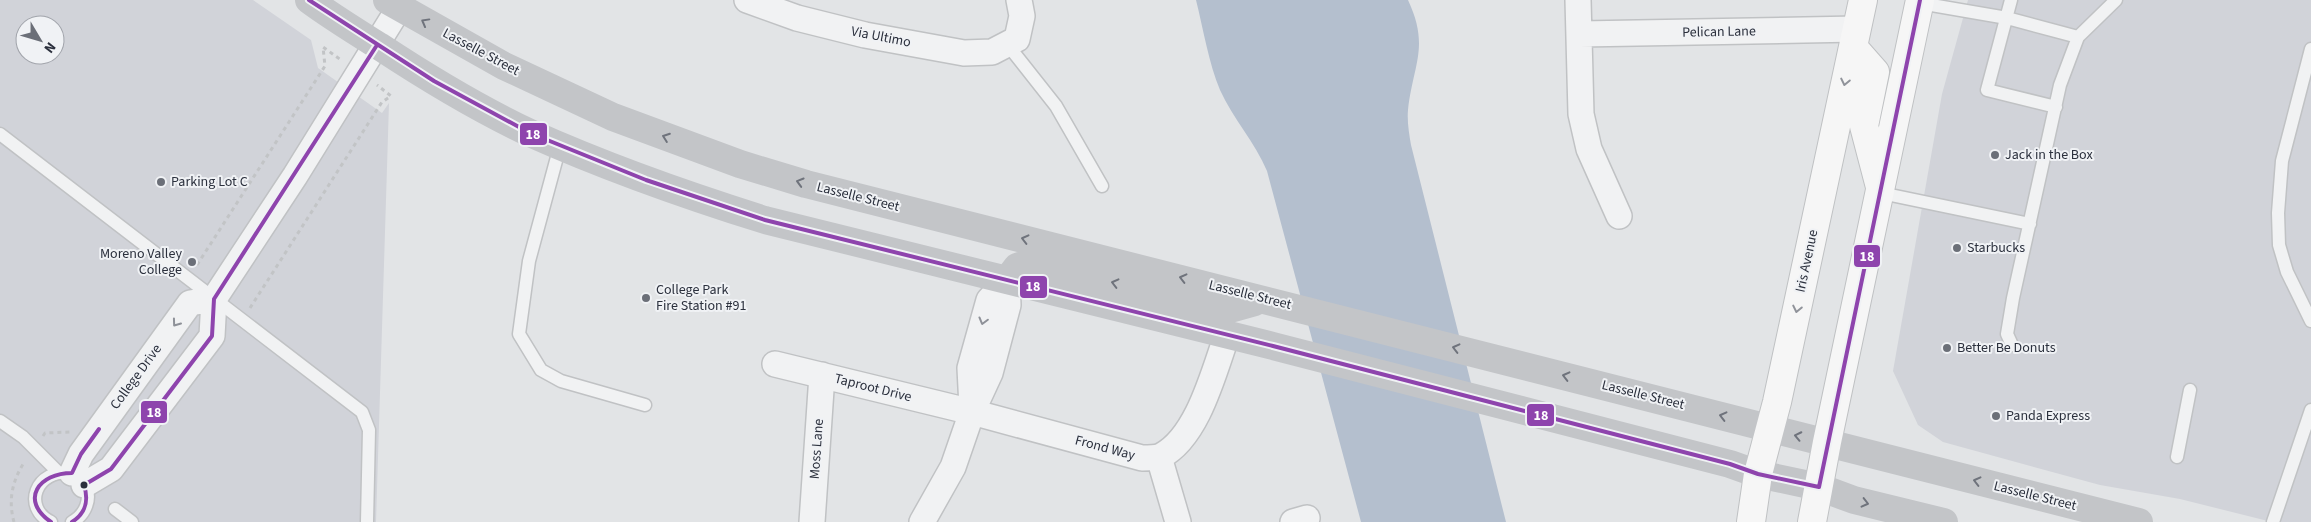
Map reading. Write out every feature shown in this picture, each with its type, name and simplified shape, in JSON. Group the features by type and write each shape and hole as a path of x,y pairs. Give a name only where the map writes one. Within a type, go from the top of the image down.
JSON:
{"main road":[{"path":"309,0 330,16 415,70 528,132 661,186 765,220 1273,346 1513,410 1730,464 1758,474 1819,487 1854,500 1944,522"},
{"name":"Iris Avenue","path":"1751,522 1758,474 1770,430 1863,0"},
{"path":"1812,522 1827,442 1881,193 1917,1"},
{"name":"Lasselle Street","path":"393,4 504,66 613,118 740,164 806,184 1737,419 1770,430 1827,442 2139,522"},
{"path":"1855,38 1874,72 1864,126 1881,193"},
{"path":"1007,280 1017,266 1031,262 1212,307 1230,309 1264,299"}],"street":[{"name":"Via Ultimo","path":"747,0 797,18 865,35 955,51 992,52 1012,41"},
{"path":"1012,41 1022,16 1019,0"},
{"path":"1578,0 1581,114 1589,149 1619,216"},
{"path":"72,477 111,468 212,336 214,299 377,45 393,4"},
{"name":"Pelican Lane","path":"1580,34 1855,38"},
{"path":"922,522 953,467 972,412 990,373 1008,305 1007,280"},
{"name":"College Drive","path":"72,477 80,454 190,303 214,299"},
{"path":"1178,522 1159,457 1170,450 1183,436 1200,409 1227,335"},
{"name":"Taproot Drive","path":"775,364 972,412"},
{"name":"Moss Lane","path":"812,522 822,375"},
{"name":"Frond Way","path":"972,412 1142,458 1159,457"}],"lane":[{"path":"2011,0 1987,90 2056,107"},
{"path":"2012,345 2007,334 2060,86 2078,37 2116,0"},
{"path":"1917,1 2007,18 2078,37"},
{"path":"1012,41 1056,106 1102,186"},
{"path":"2311,49 2282,161 2278,213 2279,245 2287,272 2311,320"},
{"path":"0,134 362,412 369,430 367,522"},
{"path":"560,146 529,261 519,334 541,370 561,381 645,405"},
{"path":"1881,193 2030,224"},
{"path":"2177,457 2190,390"},
{"path":"2273,522 2311,410"},
{"path":"0,421 72,477 88,495 87,505 83,514 72,522"},
{"path":"51,522 39,512 36,492 44,479 72,477"},
{"path":"115,509 132,522"}],"shaded area":[{"name":"Moreno Valley College","path":"0,0 253,0 311,40 318,68 382,113 389,103 376,522 0,522"},
{"path":"1968,0 2311,0 2311,522 2272,522 2180,499 2100,485 1943,442 1918,425 1893,371 1942,94"}],"water":[{"path":"1196,0 1408,0 1415,16 1419,43 1408,110 1411,145 1506,522 1361,522 1267,171 1220,90 1209,57"}],"transit line":[{"name":"18","path":"309,0 434,81 530,133 646,180 765,220 1273,346 1730,464 1758,474 1819,487 1920,0"},
{"name":"18","path":"72,522 80,515 85,506 84,485 111,469 212,336 214,299 377,45"},
{"name":"18","path":"51,522 41,514 36,505 37,489 50,478 60,474 72,473 81,454 99,429"}],"place":[{"name":"Jack in the Box","path":"1995,155"},
{"name":"Parking Lot C","path":"161,182"},
{"name":"Starbucks","path":"1957,248"},
{"name":"Moreno Valley College","path":"192,262"},
{"name":"College Park Fire Station #91","path":"646,298"},
{"name":"Better Be Donuts","path":"1947,348"},
{"name":"Panda Express","path":"1996,416"}]}
